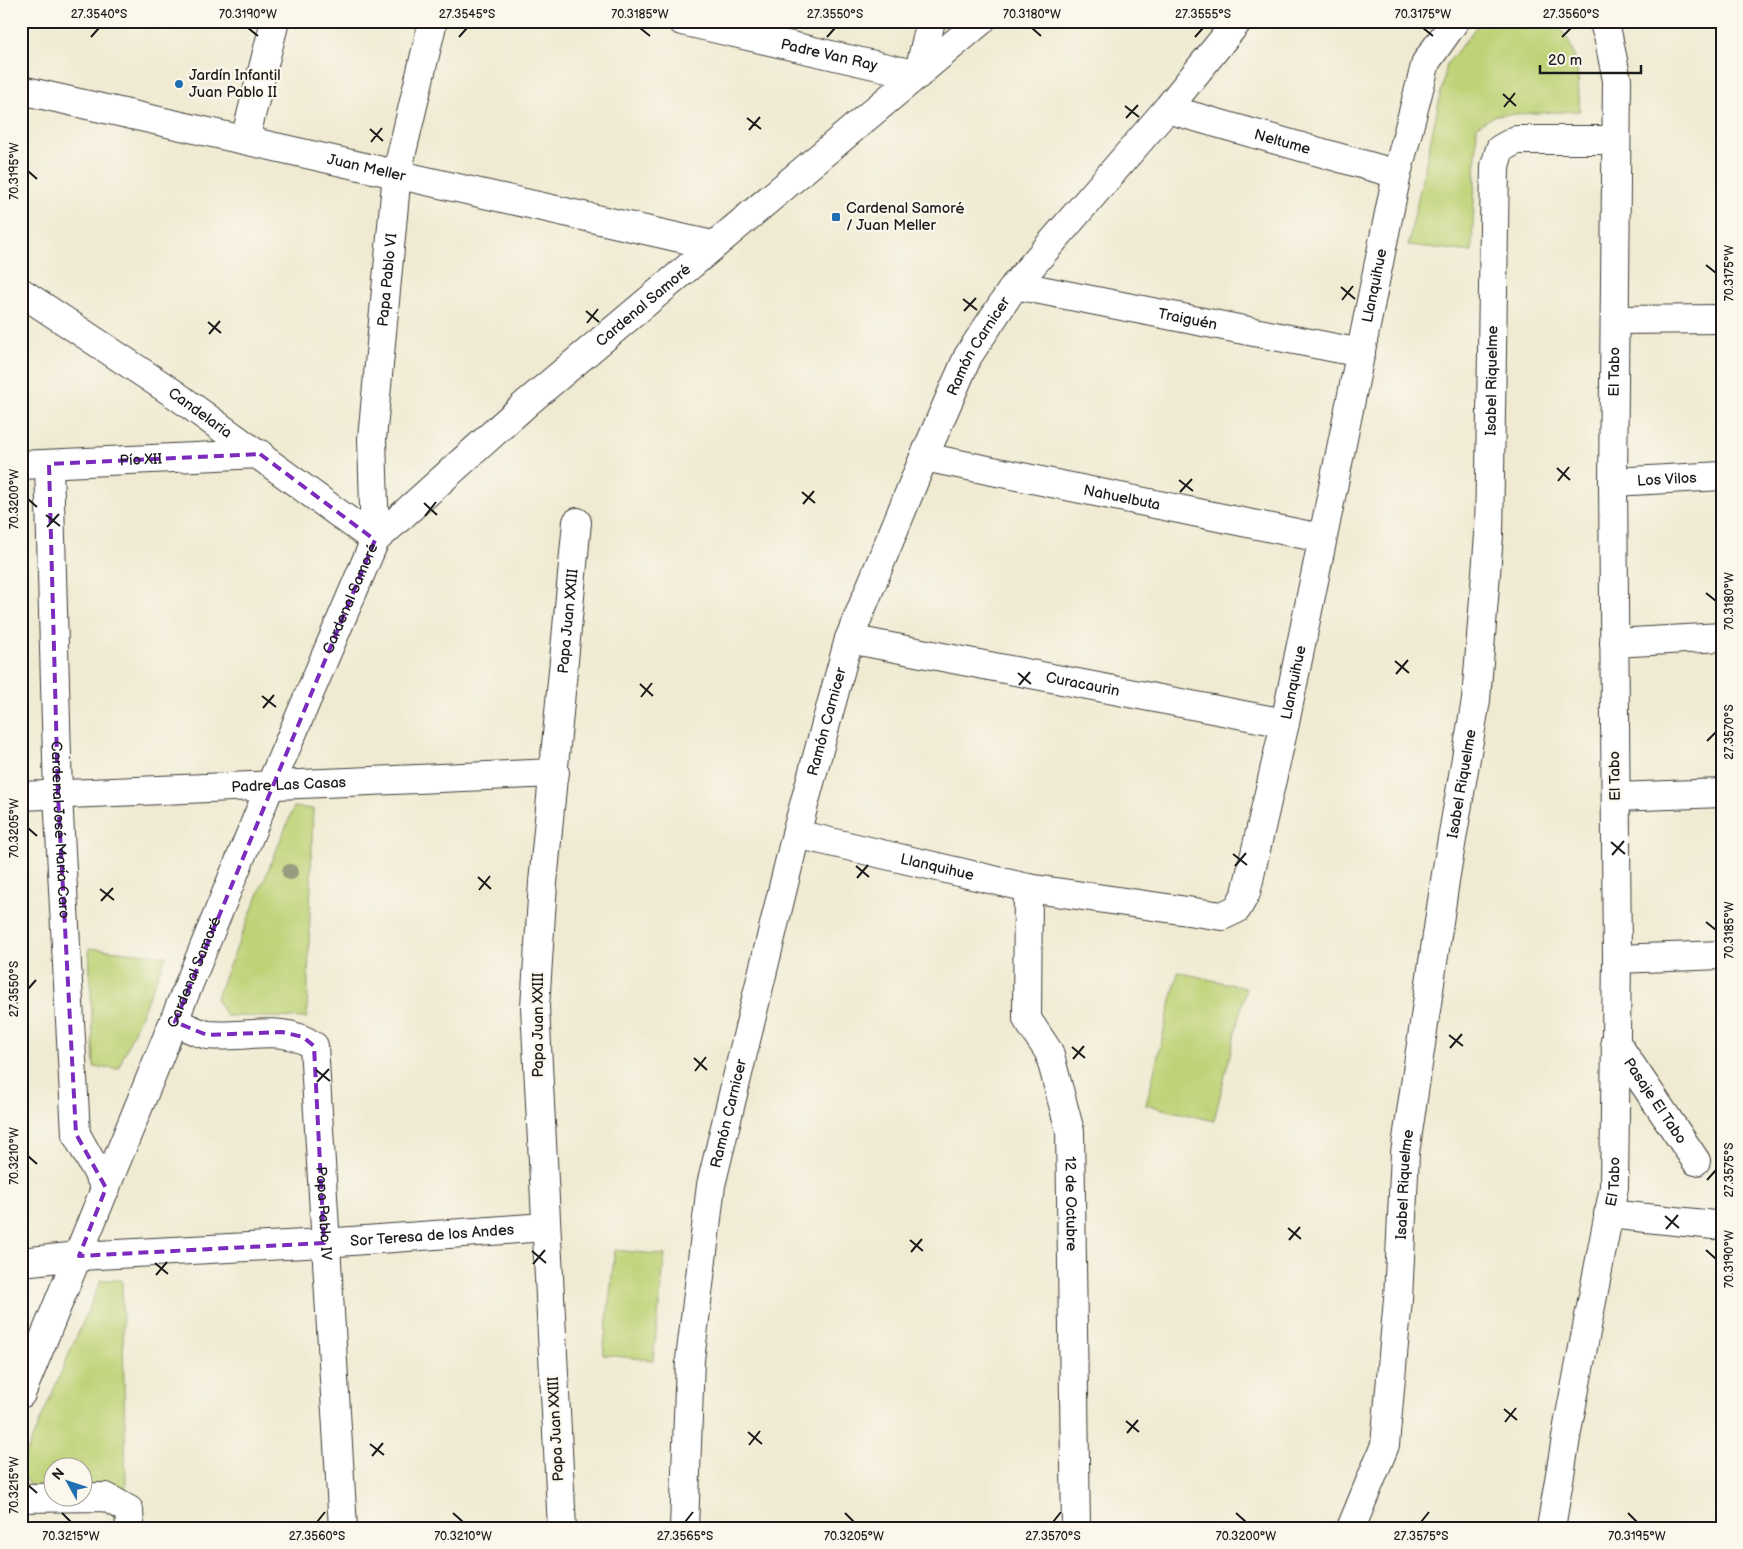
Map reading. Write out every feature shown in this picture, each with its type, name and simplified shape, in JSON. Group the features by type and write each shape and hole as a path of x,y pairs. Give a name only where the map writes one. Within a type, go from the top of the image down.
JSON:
{"street":[{"path":"245,139 275,21"},
{"name":"Papa Pablo VI","path":"375,540 372,439 397,173 433,21"},
{"name":"Padre Van Ray","path":"682,21 918,76"},
{"path":"918,76 931,21"},
{"name":"Cardenal Samoré","path":"21,1394 175,1022 270,786 375,540 528,402 712,245 918,76 981,21"},
{"name":"Ramón Carnicer","path":"684,1528 690,1360 711,1186 796,834 849,639 968,356 1015,285 1167,109 1238,21"},
{"name":"Llanquihue","path":"796,834 1028,888 1222,916 1237,909 1246,892 1285,723 1397,174 1426,62 1455,21"},
{"name":"El Tabo","path":"1551,1528 1569,1420 1614,1187 1616,797 1613,482 1617,80 1603,21"},
{"name":"Juan Meller","path":"21,90 712,245"},
{"name":"Neltume","path":"1167,109 1397,174"},
{"name":"Isabel Riquelme","path":"1352,1528 1385,1445 1398,1299 1405,1153 1446,874 1476,700 1489,535 1495,166 1500,149 1516,140 1616,140"},
{"name":"Traiguén","path":"1015,285 1361,353"},
{"name":"Candelaria","path":"21,292 176,395 260,454 375,540"},
{"path":"1615,320 1722,320"},
{"name":"Pío XII","path":"21,465 260,454"},
{"name":"Nahuelbuta","path":"924,457 1322,538"},
{"name":"Cardenal José María Caro","path":"49,464 58,795 76,1134 106,1188"},
{"name":"Los Vilos","path":"1613,482 1722,476"},
{"name":"Papa Juan XXIII","path":"562,1528 535,1007 543,883 555,773 577,522"},
{"path":"1614,644 1722,637"},
{"name":"Curacaurin","path":"849,639 1285,723"},
{"name":"Padre Las Casas","path":"21,796 555,773"},
{"path":"1616,797 1722,793"},
{"name":"12 de Octubre","path":"1028,888 1027,1019 1049,1052 1070,1131 1076,1528"},
{"path":"1616,959 1722,955"},
{"name":"Papa Pablo IV","path":"175,1022 207,1035 282,1032 303,1037 314,1046 324,1243 343,1528"},
{"name":"Pasaje El Tabo","path":"1616,1041 1696,1161"},
{"path":"1608,1214 1714,1225"},
{"name":"Sor Teresa de los Andes","path":"21,1262 79,1256 324,1243 545,1227"},
{"path":"21,1498 106,1498 129,1510 130,1528"}],"highlighted area":[{"path":"260,454 375,540 175,1022 207,1035 282,1032 303,1037 314,1046 324,1243 79,1256 106,1188 76,1134 58,795 49,464"}],"green space":[{"path":"1481,21 1553,21 1569,41 1573,52 1578,74 1580,111 1496,115 1477,126 1472,252 1408,245 1447,64"},
{"path":"294,807 313,809 307,1018 226,1016 216,998"},
{"path":"89,948 166,956 118,1069 94,1067"},
{"path":"1178,972 1246,988 1214,1121 1146,1105"},
{"path":"615,1250 665,1255 653,1360 603,1355"},
{"path":"101,1280 122,1280 126,1489 92,1488 92,1456 42,1456 42,1487 32,1487 21,1472 21,1465"}],"place":[{"name":"Jardín Infantil Juan Pablo II","path":"179,84"},
{"name":"Cardenal Samoré / Juan Meller","path":"836,217"}]}
